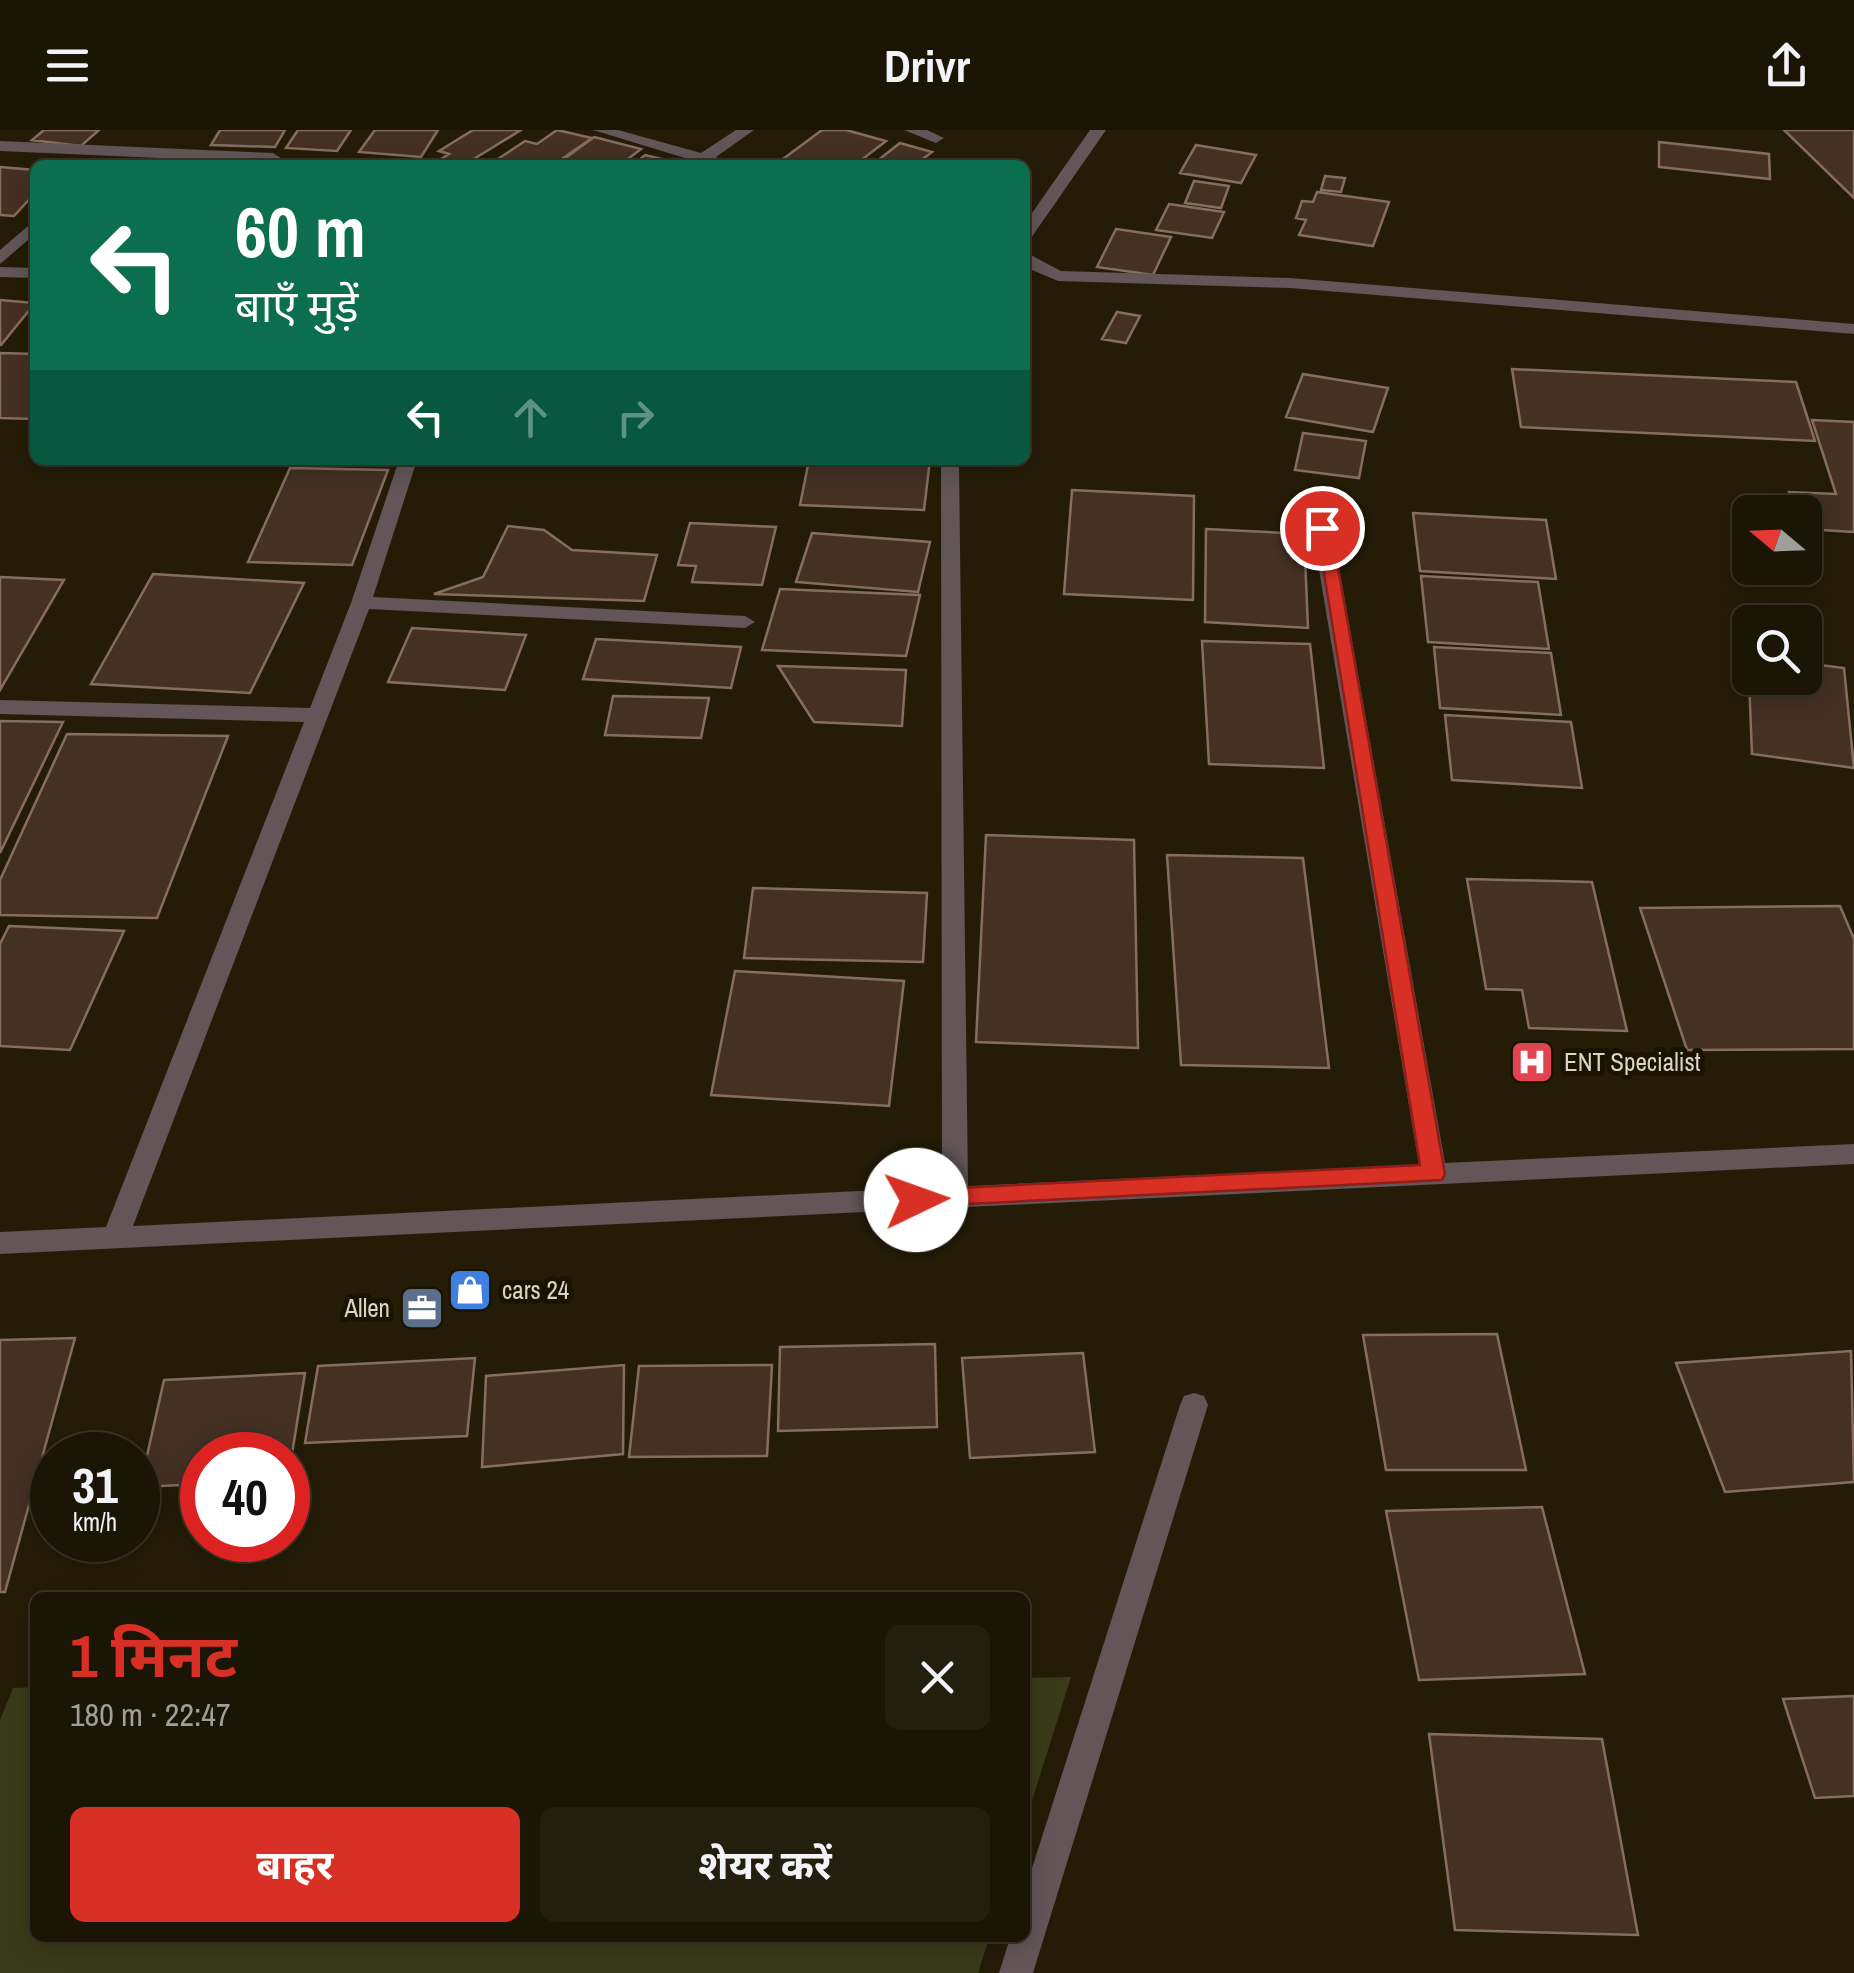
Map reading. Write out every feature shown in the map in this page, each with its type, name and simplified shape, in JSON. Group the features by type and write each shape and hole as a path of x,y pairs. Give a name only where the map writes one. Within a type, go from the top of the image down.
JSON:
{"street":[{"path":"101,160 132,130"},
{"path":"601,130 706,160"},
{"path":"702,159 746,130"},
{"path":"912,130 936,138"},
{"path":"1030,228 1098,130"},
{"path":"0,146 273,158"},
{"path":"0,260 30,230"},
{"path":"1030,264 1058,276 1290,283 1854,329"},
{"path":"0,272 30,273"},
{"path":"115,1238 360,603 406,465"},
{"path":"950,466 954,1198"},
{"path":"1322,528 1434,1174"},
{"path":"360,603 746,622"},
{"path":"0,707 317,715"},
{"path":"0,1244 1854,1154"},
{"path":"1030,1928 1194,1406"},
{"path":"1016,1973 1026,1942"}],"green space":[{"path":"1071,1677 1030,1807 1030,1678"},
{"path":"30,1687 30,1942 988,1942 978,1973 0,1973 0,1720 13,1688"}],"building":[{"path":"44,130 99,130 81,146 32,140"},
{"path":"220,130 285,130 275,147 211,145"},
{"path":"298,130 351,130 337,151 286,148"},
{"path":"375,130 438,130 421,157 359,152"},
{"path":"473,130 521,130 472,160 441,159 449,154 439,151"},
{"path":"557,130 592,138 560,160 496,160 525,141 537,144"},
{"path":"822,130 846,130 886,141 861,160 782,160"},
{"path":"1784,130 1854,130 1854,198"},
{"path":"594,137 641,149 627,160 563,160"},
{"path":"1659,142 1769,154 1770,179 1659,167"},
{"path":"900,143 932,152 922,160 878,160"},
{"path":"1196,145 1256,155 1241,183 1180,173"},
{"path":"645,155 666,160 639,160"},
{"path":"0,167 30,170 30,198 14,216 0,215"},
{"path":"1325,176 1345,178 1341,192 1321,190"},
{"path":"1194,181 1229,186 1221,208 1185,203"},
{"path":"1317,192 1389,202 1373,246 1299,235 1306,220 1296,218 1302,201 1313,202"},
{"path":"1169,204 1224,212 1212,238 1156,230"},
{"path":"1116,229 1171,237 1153,275 1097,267"},
{"path":"0,300 30,303 30,309 0,345"},
{"path":"1117,312 1140,316 1126,343 1102,339"},
{"path":"0,353 30,354 30,419 0,418"},
{"path":"1512,369 1796,382 1815,441 1521,427"},
{"path":"1303,374 1388,388 1373,432 1286,417"},
{"path":"1812,420 1854,422 1854,532 1822,530 1822,495 1790,495 1789,492 1836,494"},
{"path":"1303,433 1366,441 1359,478 1295,470"},
{"path":"808,465 929,465 924,510 800,505"},
{"path":"290,468 388,470 352,565 248,562"},
{"path":"1072,490 1194,496 1193,600 1064,594"},
{"path":"1413,513 1546,520 1556,579 1420,571"},
{"path":"690,523 776,527 762,585 692,582 696,566 678,565"},
{"path":"508,526 544,530 572,550 657,555 644,601 434,594 483,577"},
{"path":"1206,529 1304,534 1308,628 1205,622"},
{"path":"812,533 930,542 918,592 796,582"},
{"path":"153,574 304,583 250,693 91,684"},
{"path":"1421,576 1538,582 1549,649 1428,642"},
{"path":"0,577 64,580 0,690"},
{"path":"780,589 920,595 906,656 762,650"},
{"path":"412,628 526,635 505,690 388,682"},
{"path":"596,639 741,647 731,688 583,679"},
{"path":"1202,641 1310,644 1324,768 1209,764"},
{"path":"1434,647 1551,653 1561,715 1440,708"},
{"path":"1822,665 1844,668 1854,768 1752,754 1750,695 1822,695"},
{"path":"778,666 906,670 902,726 814,722"},
{"path":"613,696 709,698 701,738 605,735"},
{"path":"1445,715 1571,722 1582,788 1452,780"},
{"path":"0,721 63,722 0,853"},
{"path":"67,734 228,736 157,918 0,915 0,880"},
{"path":"986,835 1134,840 1138,1048 976,1042"},
{"path":"1167,855 1303,858 1329,1068 1181,1065"},
{"path":"1467,879 1592,882 1627,1031 1529,1028 1522,990 1486,989"},
{"path":"753,888 927,893 923,962 744,958"},
{"path":"1840,906 1854,939 1854,1049 1687,1050 1640,908"},
{"path":"9,926 124,931 70,1050 0,1046 0,944"},
{"path":"735,971 904,981 889,1106 711,1095"},
{"path":"1497,1334 1526,1470 1386,1470 1363,1335"},
{"path":"75,1338 49,1432 30,1432 30,1501 5,1592 0,1592 0,1340"},
{"path":"935,1344 937,1427 778,1431 780,1347"},
{"path":"1851,1351 1854,1482 1725,1492 1676,1363"},
{"path":"1083,1353 1095,1452 970,1458 962,1358"},
{"path":"475,1358 467,1436 310,1443 310,1432 307,1432 318,1366"},
{"path":"624,1365 623,1454 482,1467 486,1376"},
{"path":"772,1365 767,1456 629,1457 639,1366"},
{"path":"305,1373 296,1432 180,1432 180,1485 160,1486 160,1432 152,1432 164,1380"},
{"path":"1542,1507 1585,1674 1419,1680 1386,1511"},
{"path":"1854,1696 1854,1796 1815,1798 1783,1699"},
{"path":"1429,1734 1602,1739 1638,1935 1455,1930"}],"place":[{"name":"ENT Specialist","path":"1532,1062"},
{"name":"cars 24","path":"470,1290"},
{"name":"Allen","path":"422,1308"}],"route":[{"path":"916,1200 1434,1174 1322,528"}]}
